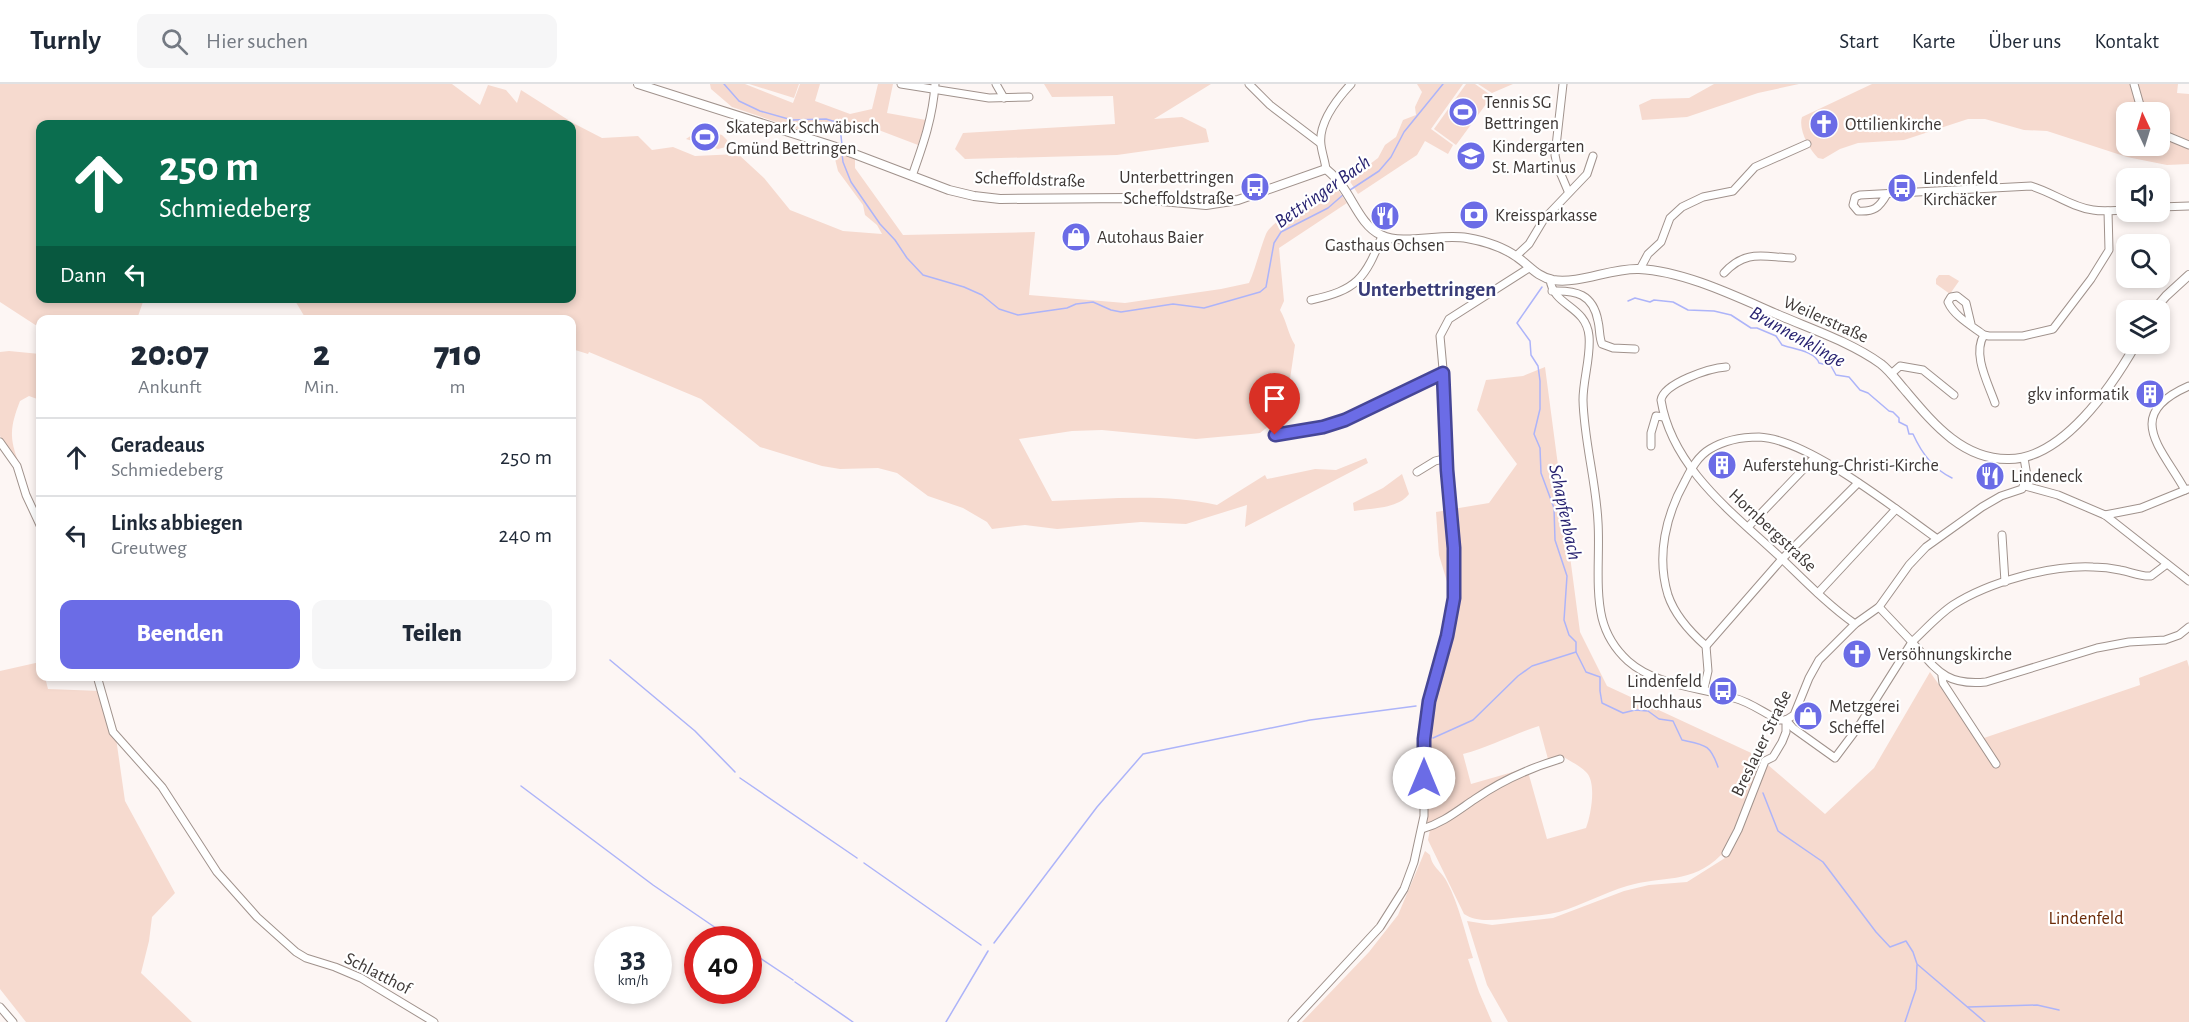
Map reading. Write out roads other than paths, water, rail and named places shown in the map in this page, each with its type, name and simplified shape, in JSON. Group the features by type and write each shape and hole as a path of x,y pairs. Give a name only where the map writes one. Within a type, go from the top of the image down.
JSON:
{"main road":[{"name":"Scheffoldstraße","path":"638,84 836,147 949,190 974,196 1128,198 1206,205 1238,200 1326,169"},
{"path":"1326,169 1343,187 1368,225 1382,236"},
{"name":"Weilerstraße","path":"1382,236 1397,240 1447,236 1467,238 1490,244 1516,256 1539,275 1550,279 1576,279 1640,269 1688,279 1864,353 1883,366 1934,423 1966,449 1993,458 2024,458 2043,451 2064,437 2106,390 2129,354"},
{"path":"2163,300 2189,275"}],"street":[{"path":"901,84 935,87 989,98 1029,97"},
{"path":"996,84 1004,98"},
{"path":"1249,84 1270,105 1320,143"},
{"path":"1326,169 1320,143 1322,130 1340,96 1351,84"},
{"path":"1563,84 1555,155 1568,191"},
{"path":"2134,84 2139,102"},
{"path":"912,176 928,130 935,87"},
{"path":"2170,137 2189,145"},
{"path":"1640,269 1648,254 1661,242 1670,219 1682,207 1703,197 1733,191 1755,167 1808,144"},
{"path":"1516,256 1529,244 1537,227 1568,191 1587,174 1593,156"},
{"path":"1887,194 1881,205 1874,211 1858,211 1852,205 1857,196 1887,194 2031,186 2047,190 2093,210 2116,211"},
{"path":"2170,207 2189,206"},
{"path":"1971,324 1984,334 1996,337 2023,336 2053,329 2091,279 2109,250 2108,211"},
{"path":"1311,300 1346,290 1357,282 1372,262 1382,236"},
{"path":"1724,273 1740,259 1748,256 1792,258"},
{"path":"1292,1022 1380,927 1404,889 1414,862 1424,816 1424,739 1429,701 1451,618 1455,572 1440,336 1449,319 1529,268"},
{"path":"1550,279 1552,291 1578,312 1588,329 1589,344 1583,399 1595,481 1600,602 1605,629 1616,648 1628,661 1658,679 1737,698 1779,720 1786,720 1793,728 1834,758 1859,726 1912,642 1951,606 1972,594 2005,582 2061,569 2089,567 2118,569 2146,577 2157,573 2167,564"},
{"path":"1552,291 1575,291 1588,300 1596,312 1602,344 1613,348 1635,350"},
{"path":"1984,334 1979,342 1978,351 1995,404"},
{"path":"1891,374 1900,366 1923,370 1954,395"},
{"path":"1651,446 1651,433 1656,416 1664,417 1662,396 1669,388 1714,368 1726,368"},
{"path":"1275,435 1323,427 1345,420 1443,373"},
{"path":"2105,515 2141,508 2187,489 2157,446 2152,428 2154,414 2163,400 2189,386"},
{"name":"Hornbergstraße","path":"1664,417 1678,448 1691,469 1726,507 1818,593 1855,624"},
{"path":"1704,689 1708,671 1706,646 1691,632 1674,609 1668,596 1663,566 1667,523 1676,498 1691,469 1709,449 1738,439 1760,437 1779,440 1815,457 1858,483 1936,538"},
{"path":"0,442 17,466 26,495 36,516"},
{"path":"1748,528 1815,457"},
{"path":"1417,472 1435,461 1447,458"},
{"path":"2024,458 2028,476 2025,486 2058,495 2105,515 2189,581"},
{"path":"1706,646 1782,559 1858,483"},
{"name":"Breslauer Straße","path":"1726,854 1765,761 1773,757 1782,742 1786,732 1786,720 1794,715 1819,660 1855,624 1879,607 1909,565 1936,538 1982,507 2025,486"},
{"path":"1818,593 1896,509"},
{"path":"2002,535 2005,582"},
{"path":"1879,607 1942,676 1943,683 1996,764"},
{"path":"1942,676 1972,684 1986,682 2097,648 2130,642 2165,640 2179,635 2189,627"},
{"name":"Schlatthof","path":"99,681 117,737 162,787 204,853 230,887 269,929 306,958 361,978 434,1022"},
{"path":"1422,829 1451,817 1475,798 1512,777 1560,759"},
{"path":"0,1007 13,1022"}],"waterway":[{"name":"Bettringer Bach","path":"724,84 739,101 760,111 792,120 826,119 836,122 840,127 842,145"},
{"name":"Bettringer Bach","path":"1350,190 1379,171 1391,157 1404,132 1443,84"},
{"name":"Bettringer Bach","path":"842,153 851,182 880,224 923,275 964,287 982,295 999,309 1018,315 1093,302 1121,312 1173,304 1204,308 1260,292 1266,287 1274,243 1281,232 1328,208 1344,194"},
{"name":"Schapfenbach","path":"1542,287 1517,323 1530,341 1531,355 1538,366 1540,409 1534,434 1540,448 1541,473 1554,508 1555,540 1567,576 1564,620 1569,635 1576,642 1576,652 1586,672 1600,677 1602,703 1623,713 1635,710 1648,711 1659,719 1673,721 1682,740 1706,747 1718,767"},
{"name":"Brunnenklinge","path":"1628,301 1635,298 1650,302 1654,300 1673,302 1688,310 1714,311 1731,315 1751,328 1757,328 1776,336 1782,345 1808,353 1819,363 1831,366 1836,375 1849,377 1860,390 1868,393 1893,412 1899,418 1899,422 1907,426 1909,434 1913,434 1928,459 1952,478"},
{"path":"1433,738 1473,720 1518,676 1532,666 1576,652"},
{"path":"610,660 695,731 735,772"},
{"path":"994,943 1097,807 1143,754 1310,720 1416,706"},
{"path":"740,778 857,858"},
{"path":"521,786 653,885 713,926"},
{"name":"Schapfenbach","path":"1763,793 1778,831 1823,862 1890,947 1906,941 1917,964 1985,1022"},
{"path":"864,863 981,945"},
{"path":"946,1022 988,951"},
{"path":"762,959 793,980"},
{"path":"1905,1022 1916,989 1917,965"},
{"path":"795,982 853,1022"},
{"path":"1968,1007 2037,1005 2059,1010"}],"place":[{"name":"Tennis SG Bettringen","path":"1463,112"},
{"name":"Ottilienkirche","path":"1824,124"},
{"name":"Skatepark Schwäbisch Gmünd Bettringen","path":"705,137"},
{"name":"Kindergarten St. Martinus","path":"1471,156"},
{"name":"Unterbettringen Scheffoldstraße","path":"1255,187"},
{"name":"Lindenfeld Kirchäcker","path":"1902,188"},
{"name":"Kreissparkasse","path":"1474,215"},
{"name":"Gasthaus Ochsen","path":"1385,216"},
{"name":"Autohaus Baier","path":"1076,237"},
{"name":"gkv informatik","path":"2150,394"},
{"name":"Auferstehung-Christi-Kirche","path":"1722,465"},
{"name":"Lindeneck","path":"1990,476"},
{"name":"Versöhnungskirche","path":"1857,654"},
{"name":"Lindenfeld Hochhaus","path":"1723,691"},
{"name":"Metzgerei Scheffel","path":"1808,716"}],"district":[{"name":"Unterbettringen","path":"1427,289"}],"park label":[{"name":"Lindenfeld","path":"2086,918"}]}
